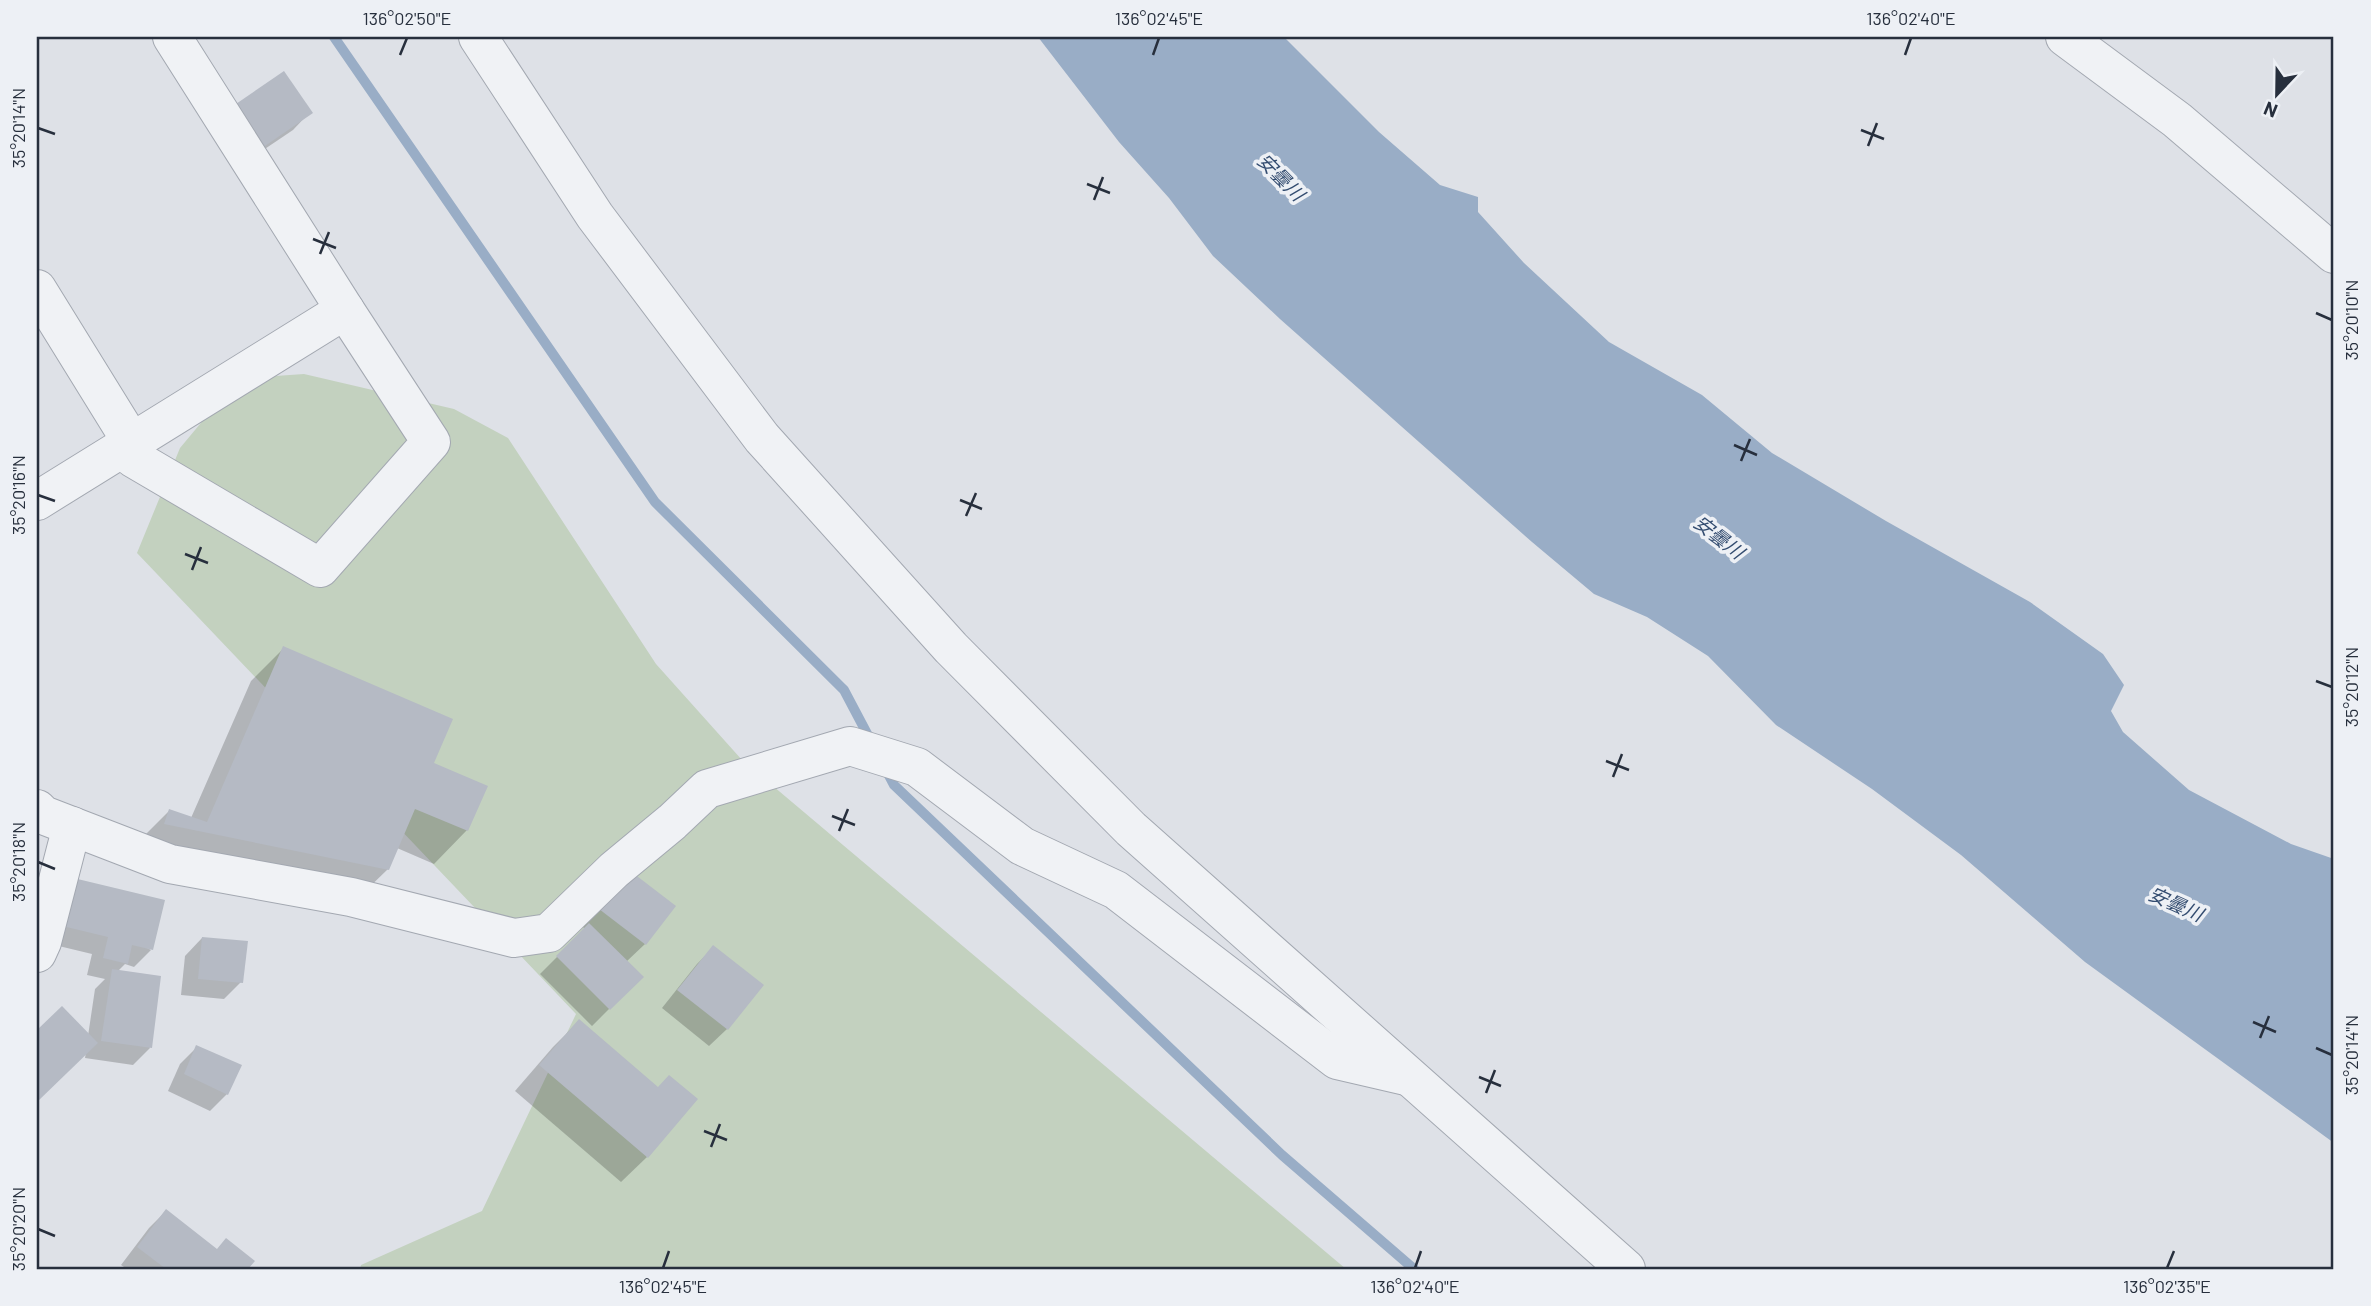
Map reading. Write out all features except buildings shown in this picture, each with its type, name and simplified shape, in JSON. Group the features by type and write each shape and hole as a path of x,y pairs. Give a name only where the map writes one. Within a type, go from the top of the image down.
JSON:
{"street":[{"path":"37,289 131,441 132,458 320,568 431,442 172,37"},
{"path":"478,37 595,216 762,438 951,648 1121,819 1626,1269"},
{"path":"2065,37 2177,120 2334,254"},
{"path":"37,501 345,310"},
{"path":"37,809 43,815 170,864 351,897 514,938 549,933 614,870 707,789 850,746 917,766 1022,846 1116,890 1337,1060 1408,1076"},
{"path":"37,953 72,826"}],"green space":[{"path":"304,374 454,409 508,438 656,664 742,760 1346,1269 360,1269 361,1265 482,1211 576,1014 137,553 180,448 210,412 248,378"}],"water":[{"name":"安曇川","path":"1038,37 1284,37 1379,132 1440,185 1478,197 1478,212 1524,263 1609,342 1702,395 1772,453 2030,602 2103,654 2124,685 2111,711 2123,732 2189,790 2291,844 2334,859 2334,1143 2085,962 1961,855 1872,789 1776,725 1708,656 1647,617 1594,594 1532,542 1280,319 1213,256 1169,198 1119,142"}],"waterway":[{"path":"334,37 655,502 844,690 872,743"},
{"path":"884,766 894,785 1282,1155 1414,1269"}]}
